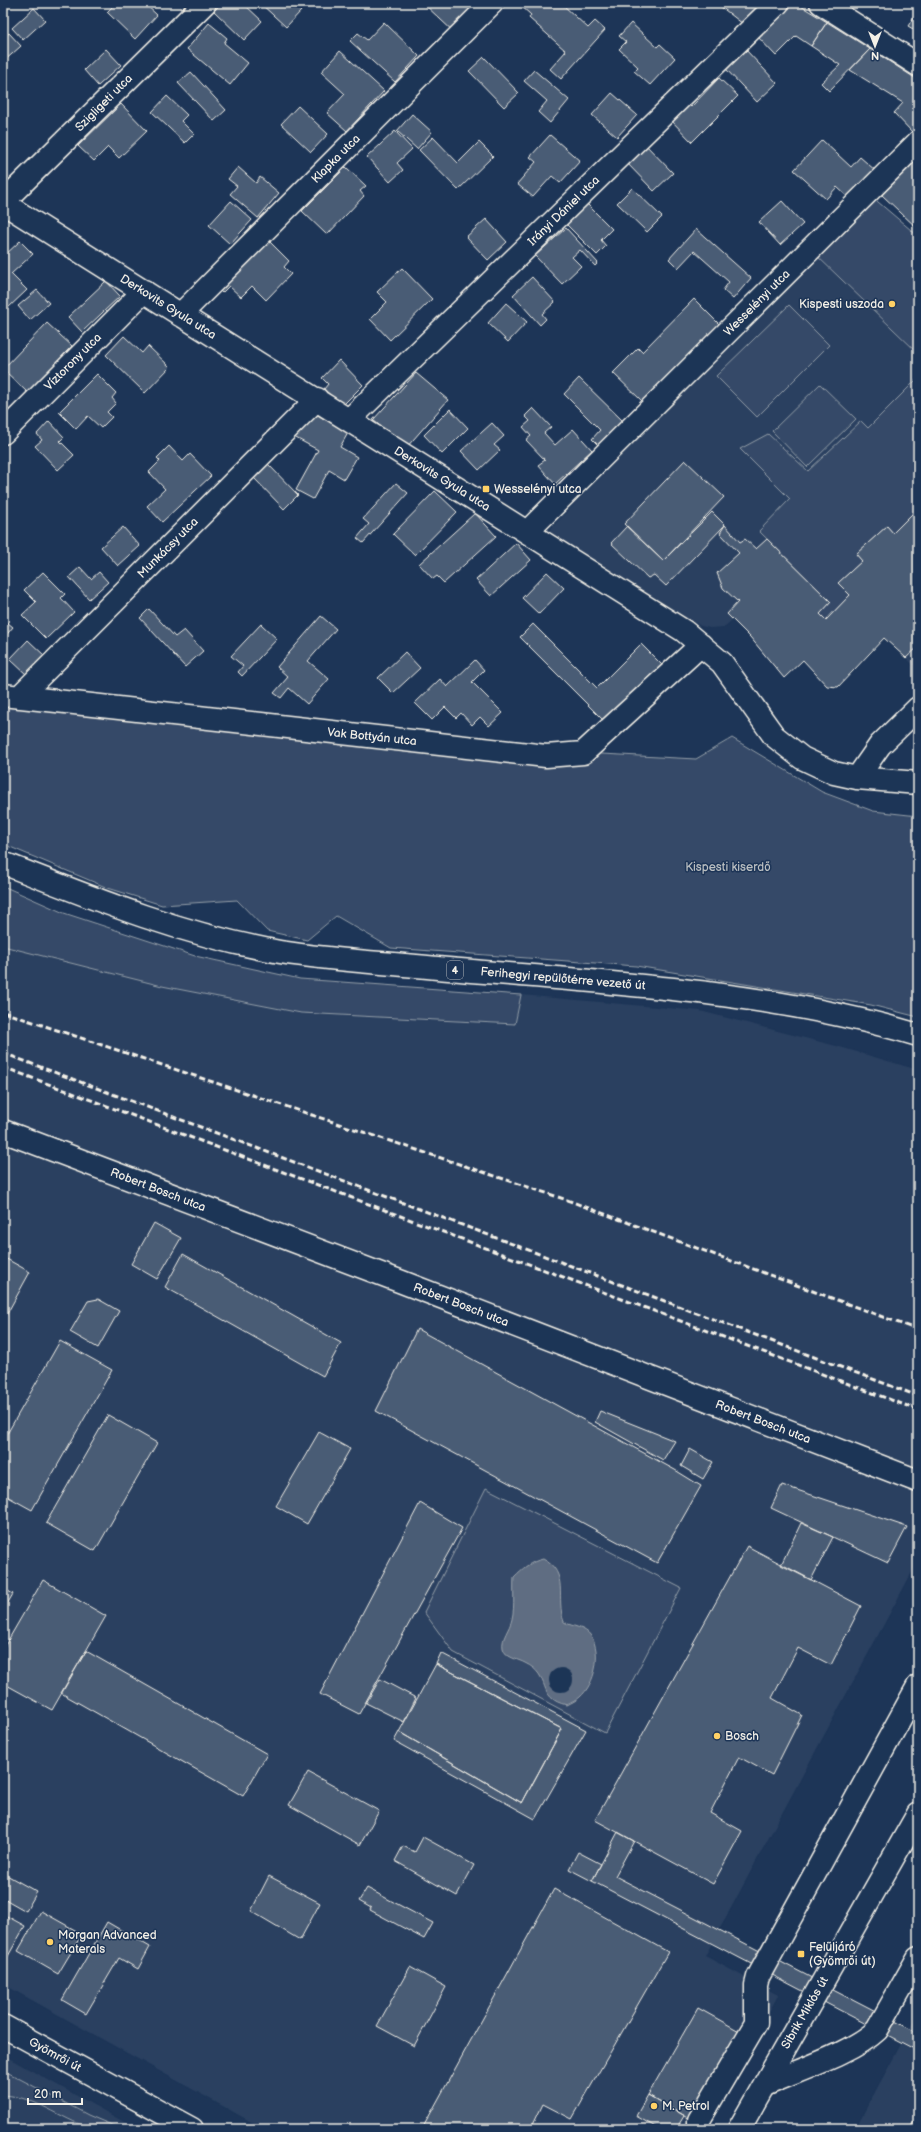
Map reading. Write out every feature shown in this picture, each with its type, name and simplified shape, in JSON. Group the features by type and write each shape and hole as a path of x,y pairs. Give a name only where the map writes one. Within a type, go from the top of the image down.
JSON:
{"street":[{"name":"Szigligeti utca","path":"3,202 205,3"},
{"name":"Klapka utca","path":"180,314 492,3"},
{"name":"Irányi Dániel utca","path":"349,420 778,3"},
{"path":"829,6 918,65"},
{"name":"Wesselényi utca","path":"527,532 918,142"},
{"name":"Derkovits Gyula utca","path":"3,202 684,631 722,663 774,736 802,758 834,773 857,778"},
{"name":"Víztorony utca","path":"3,433 144,291"},
{"name":"Munkácsy utca","path":"11,696 317,400"},
{"name":"Vak Bottyán utca","path":"11,696 546,756 583,753 701,645"},
{"path":"918,708 880,745 857,778 918,784"},
{"name":"Ferihegyi repülőtérre vezető út","path":"3,863 134,914 194,932 275,951 319,957 676,989 789,1006 918,1035"},
{"name":"Robert Bosch utca","path":"3,1131 402,1282 918,1481"},
{"path":"699,2129 699,2120 756,2023 756,1985 758,1977 918,1686"},
{"name":"Sibrik Miklós út","path":"738,2129 765,2085 918,1814"},
{"path":"765,2085 831,2057 870,2036 877,2030 918,1958"},
{"name":"Gyömrői út","path":"3,2026 192,2129"}],"shaded area":[{"path":"815,254 918,353 918,669 884,638 838,687 827,686 803,660 784,678 750,637 732,620 724,627 710,628 701,626 633,589 548,531 786,287"},
{"path":"3,945 162,986 301,1013 515,1024 521,995 700,1011 840,1047 918,1070 918,1561 705,1956 778,1995 707,2129 264,2129 3,1984"},
{"path":"543,1559 556,1571 559,1579 564,1622 586,1631 591,1636 596,1651 595,1668 590,1684 580,1697 567,1705 557,1702 551,1697 547,1692 539,1674 534,1668 509,1656 503,1648 504,1637 511,1623 513,1614 514,1577 527,1566"},
{"path":"918,2013 918,2129 855,2129"},
{"path":"3,2055 115,2117 136,2129 3,2129"}],"green space":[{"name":"Kispesti uszoda","path":"871,196 918,236 918,353 815,254"},
{"path":"789,305 829,345 757,417 716,376"},
{"path":"918,378 918,508 893,533 887,526 856,554 862,561 838,583 850,595 826,620 820,614 831,602 759,531 790,499 740,449 768,434 808,471 861,421 868,428"},
{"path":"820,384 856,419 807,467 772,431"},
{"name":"Kispesti kiserdő","path":"3,701 583,753 696,759 732,738 822,792 873,811 918,816 918,1017 871,1005 636,966 391,948 336,916 307,940 267,931 237,900 162,905 108,888 3,844"},
{"path":"3,886 64,913 195,956 300,979 521,995 515,1024 301,1013 162,986 7,947 3,945"},
{"path":"486,1488 681,1588 605,1733 453,1652 424,1612"},
{"path":"3,2070 88,2115 121,2129 93,2129 27,2100 3,2095"}],"pier":[{"path":"561,1668 569,1672 573,1680 569,1688 561,1692 553,1688 549,1680 553,1672"}],"building":[{"path":"116,3 123,3 127,7 131,3 144,3 157,15 135,39 107,12"},
{"path":"222,3 243,3 262,21 244,40 214,11"},
{"path":"260,3 292,3 301,11 286,27"},
{"path":"423,3 466,3 476,13 456,34"},
{"path":"522,3 565,3 563,5 588,28 595,21 605,30 561,79 550,69 566,51 529,18 531,15 520,5"},
{"path":"716,3 763,3 743,24"},
{"path":"789,3 796,3 827,22 811,46 796,36 776,56 757,36"},
{"path":"34,8 45,20 23,40 12,28"},
{"path":"918,11 918,32 908,26"},
{"path":"384,22 419,56 395,82 350,41 358,33 367,40"},
{"path":"827,22 870,49 829,91 821,83 840,65 811,46"},
{"path":"209,23 227,38 224,43 248,63 230,85 187,49"},
{"path":"631,23 657,47 660,44 675,58 650,85 634,71 638,67 619,49 626,42 619,36"},
{"path":"9,33 21,46 3,62 3,38"},
{"path":"106,49 121,65 98,86 84,70"},
{"path":"745,49 777,83 757,102 725,68"},
{"path":"870,49 918,80 918,128 913,133 894,113 903,103 850,70"},
{"path":"340,51 384,91 347,131 327,113 345,94 321,72"},
{"path":"484,57 519,93 504,107 469,71"},
{"path":"534,70 569,100 550,123 538,112 547,101 524,81"},
{"path":"191,72 226,110 214,121 178,83"},
{"path":"719,78 738,96 692,142 669,118 685,101 691,107"},
{"path":"612,93 637,115 617,137 592,115"},
{"path":"167,96 187,115 181,121 194,134 185,143 152,112"},
{"path":"121,104 147,131 119,158 108,147 94,161 78,146"},
{"path":"298,106 328,134 311,152 281,124"},
{"path":"412,114 432,132 417,149 397,131"},
{"path":"395,131 412,149 397,163 403,170 390,182 367,157"},
{"path":"550,135 580,161 560,183 552,176 533,197 517,184 536,162 530,157"},
{"path":"433,137 458,163 479,142 493,156 458,190 419,150"},
{"path":"822,140 851,167 860,157 876,171 850,199 837,187 826,199 794,170"},
{"path":"643,142 673,173 654,191 624,160"},
{"path":"918,159 918,229 882,195"},
{"path":"238,167 256,183 260,177 279,193 258,218 230,194 237,186 228,179"},
{"path":"346,167 366,186 360,191 364,196 327,235 302,211"},
{"path":"632,188 662,217 647,232 617,203"},
{"path":"231,201 252,220 230,244 209,225"},
{"path":"782,201 803,224 780,245 759,222"},
{"path":"587,204 612,229 601,240 606,246 597,255 566,224"},
{"path":"486,219 507,242 488,260 466,237"},
{"path":"566,228 598,263 595,266 580,250 572,257 581,266 562,284 535,256"},
{"path":"696,229 751,278 733,299 723,290 729,282 694,251 678,268 669,259"},
{"path":"20,241 33,254 11,274 27,290 8,308 3,302 3,257"},
{"path":"269,241 289,261 284,267 291,274 266,300 252,286 241,297 229,286 222,293 219,290"},
{"path":"402,268 432,299 390,340 370,319 387,302 377,292"},
{"path":"532,277 555,302 542,314 546,319 540,325 513,295"},
{"path":"106,281 120,296 82,332 68,317"},
{"path":"37,290 49,303 30,320 18,306"},
{"path":"694,299 719,324 642,401 613,373 638,348 642,352"},
{"path":"506,303 527,322 508,342 488,323"},
{"path":"47,323 72,346 28,393 3,369"},
{"path":"124,336 142,353 148,346 170,367 145,393 106,355"},
{"path":"339,360 363,385 342,406 324,389 328,384 322,378"},
{"path":"416,373 448,400 406,448 373,420"},
{"path":"97,374 116,393 112,398 116,403 107,412 112,417 101,428 88,416 76,429 59,412"},
{"path":"579,378 624,422 600,447 592,439 600,430 564,394"},
{"path":"533,408 551,427 544,433 555,445 573,429 592,450 555,484 538,465 545,460 526,440 531,436 523,427 530,421 525,416"},
{"path":"450,409 468,428 442,454 424,435"},
{"path":"309,410 348,433 340,447 357,457 344,479 329,470 313,499 296,490 318,450 294,437"},
{"path":"49,421 64,437 60,441 74,455 58,470 35,446 42,440 37,434"},
{"path":"492,423 504,436 494,445 500,450 479,470 461,451"},
{"path":"169,446 183,461 190,454 211,476 162,522 147,506 165,489 149,472 160,461 157,458"},
{"path":"685,460 724,497 663,561 624,524"},
{"path":"267,463 298,495 284,509 253,477"},
{"path":"396,483 408,493 363,543 357,538 369,524 363,519"},
{"path":"435,491 457,512 415,555 393,534"},
{"path":"918,508 918,633 916,635 918,637 918,647 906,658 884,638 838,687 827,686 803,660 784,678 750,637 727,614 738,602 723,588 717,573 739,553 720,533 725,525 740,542 745,539 756,549 767,539 831,602 820,614 826,620 850,595 838,583 862,561 856,554 887,526 893,533"},
{"path":"712,512 725,525 666,586 654,575 648,578 611,543 627,526 663,561"},
{"path":"475,513 496,536 444,583 437,576 433,579 419,564"},
{"path":"123,527 140,546 118,566 101,547"},
{"path":"516,543 531,560 491,596 476,580"},
{"path":"80,567 91,579 99,572 108,582 89,599 69,577"},
{"path":"43,572 65,594 61,598 74,612 46,639 22,615 36,602 24,590"},
{"path":"547,572 564,588 539,614 522,598"},
{"path":"149,609 175,637 184,630 203,651 185,667 140,618"},
{"path":"321,616 336,629 308,661 329,679 307,704 289,688 281,698 274,693 288,677 277,667"},
{"path":"3,619 13,627 3,639"},
{"path":"261,624 277,639 242,676 238,672 243,666 231,656"},
{"path":"533,624 597,688 641,644 662,665 605,722 520,637"},
{"path":"28,640 46,657 28,676 10,659"},
{"path":"405,652 420,668 393,693 378,678"},
{"path":"475,660 484,670 472,682 503,713 489,726 480,717 472,725 461,713 456,718 445,707 432,720 415,703 440,679 447,687"},
{"path":"154,1223 181,1238 157,1279 131,1264"},
{"path":"183,1254 341,1343 323,1376 165,1287"},
{"path":"3,1257 30,1272 3,1321"},
{"path":"98,1299 119,1311 98,1348 70,1332 88,1301"},
{"path":"417,1329 675,1470 701,1486 657,1563 376,1411"},
{"path":"60,1341 112,1370 32,1510 3,1494 3,1441"},
{"path":"600,1411 675,1441 663,1460 595,1422"},
{"path":"108,1415 157,1443 95,1551 46,1523"},
{"path":"319,1432 350,1449 307,1524 276,1506"},
{"path":"690,1449 713,1462 703,1479 681,1466"},
{"path":"782,1485 907,1527 888,1563 771,1508"},
{"path":"420,1503 462,1528 359,1714 320,1694"},
{"path":"801,1523 833,1537 811,1580 781,1565"},
{"name":"Bosch","path":"747,1546 861,1606 831,1665 798,1648 772,1698 802,1715 772,1775 739,1757 710,1813 742,1831 713,1884 595,1820"},
{"path":"43,1580 106,1616 52,1710 3,1683 3,1649"},
{"path":"3,1588 13,1594 3,1611"},
{"path":"86,1651 267,1754 243,1796 61,1693"},
{"path":"441,1653 586,1730 535,1819 394,1741 399,1732 522,1803 562,1729 436,1664"},
{"path":"436,1664 562,1729 522,1803 399,1732"},
{"path":"380,1679 416,1698 404,1722 366,1703"},
{"path":"308,1772 379,1811 360,1845 289,1805"},
{"path":"618,1832 634,1841 615,1876 918,2033 918,2051 592,1881"},
{"path":"423,1837 474,1865 457,1896 395,1861 403,1846 415,1852"},
{"path":"578,1852 601,1864 592,1881 569,1869"},
{"path":"3,1873 37,1892 26,1911 3,1898"},
{"path":"269,1876 320,1903 300,1940 251,1911"},
{"path":"367,1888 433,1923 424,1939 370,1910 371,1908 359,1901"},
{"path":"554,1889 668,1952 572,2119 543,2104 531,2129 422,2129"},
{"name":"Morgan Advanced Materals","path":"41,1911 82,1934 58,1974 18,1951"},
{"path":"3,1914 25,1926 3,1965"},
{"path":"107,1922 150,1947 138,1969 119,1958 86,2014 62,2000"},
{"path":"410,1967 446,1987 414,2046 377,2026"},
{"path":"698,2008 741,2032 691,2120 648,2095"},
{"name":"M. Petrol","path":"648,2095 684,2116 676,2129 659,2129 636,2116"},
{"path":"918,2114 918,2129 909,2129"}],"railway":[{"path":"3,1012 567,1200 918,1330"},
{"path":"3,1053 918,1396"},
{"path":"3,1067 918,1410"}],"place":[{"name":"Kispesti uszoda","path":"892,304"},
{"name":"Wesselényi utca","path":"486,489"},
{"name":"Bosch","path":"717,1736"},
{"name":"Morgan Advanced Materals","path":"50,1942"},
{"name":"Felüljáró (Gyömrői út)","path":"801,1954"},
{"name":"M. Petrol","path":"654,2106"}]}
